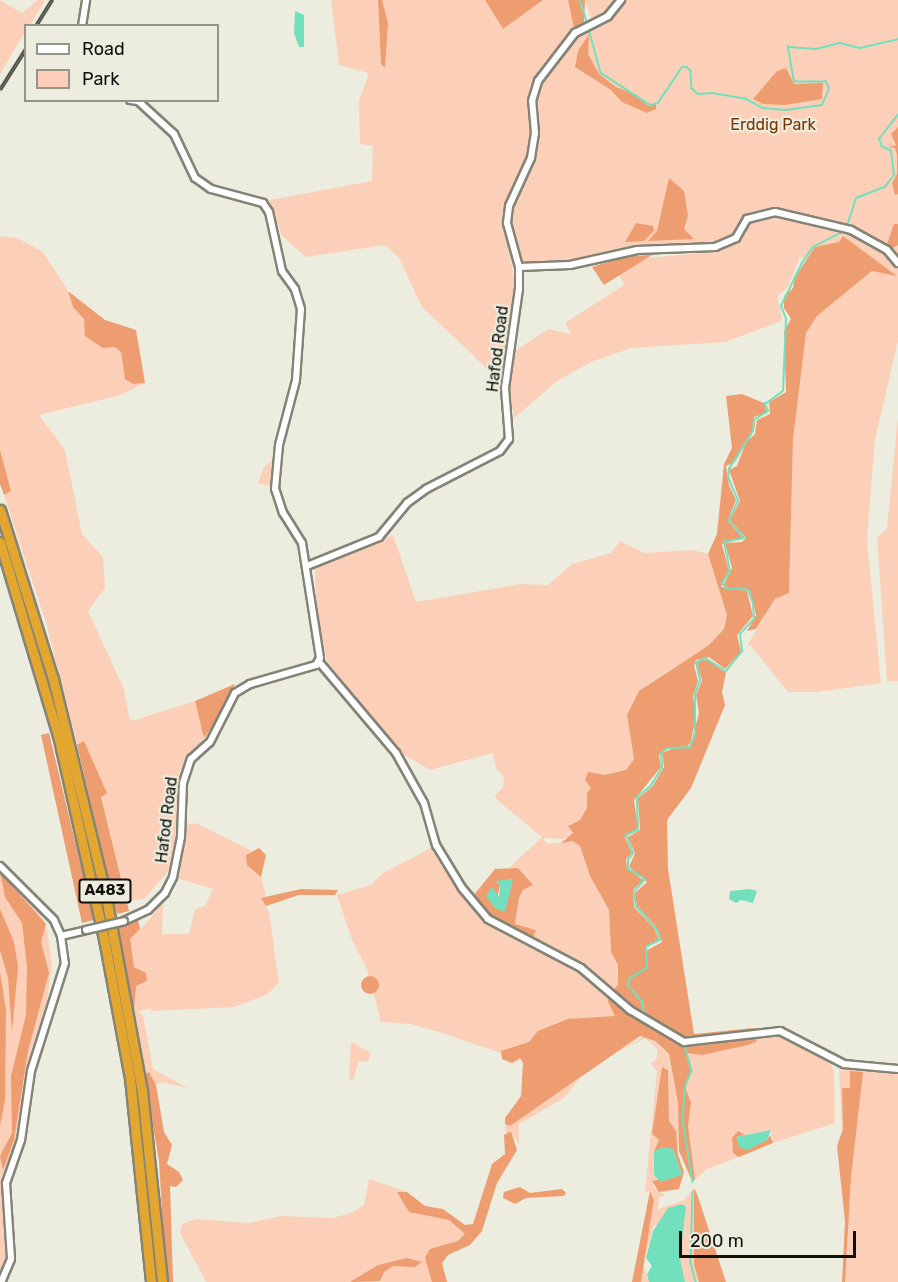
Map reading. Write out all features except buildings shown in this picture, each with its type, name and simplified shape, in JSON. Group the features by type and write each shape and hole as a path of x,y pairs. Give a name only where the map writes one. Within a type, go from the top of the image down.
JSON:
{"highway":[{"name":"A483","path":"0,510 53,679 106,897 142,1091 162,1282"},
{"name":"A483","path":"0,542 57,735 104,939 130,1078 151,1282"}],"street":[{"path":"82,24 86,0"},
{"name":"Hafod Road","path":"307,566 380,537 407,503 426,489 500,451 509,439 505,388 519,289 519,267 507,223 509,206 531,158 535,133 532,101 538,81 575,33 608,16 621,0"},
{"path":"139,102 174,134 195,178 211,189 263,203 269,212 282,271 295,289 301,309 296,380 279,445 275,489 283,513 302,543 320,663 396,753 424,803 436,845 462,888 488,919 581,968 630,1010 684,1042 780,1031 844,1064 898,1069"},
{"path":"519,267 570,265 637,250 716,247 736,238 747,219 758,213 775,212 850,229 887,250 898,262"},
{"name":"Hafod Road","path":"61,936 124,921 148,910 165,893 173,877 181,837 183,783 191,759 210,742 235,693 250,684 320,663"},
{"path":"0,866 54,920 61,936 65,963 62,979 39,1044 21,1140 6,1183 11,1259 1,1282"}],"green space":[{"path":"0,0 22,13 38,0 45,0 31,24 24,24 24,34 0,74"},
{"path":"331,0 378,0 381,64 385,67 388,23 382,0 485,0 503,29 543,0 568,0 574,28 535,80 528,101 532,134 528,158 502,213 516,289 500,393 495,378 422,307 399,258 385,245 306,257 282,236 269,200 372,181 373,146 360,144 359,101 369,73 339,65"},
{"path":"585,0 615,0 606,13 592,21"},
{"name":"Erddig Park","path":"625,0 898,0 898,341 875,440 867,540 881,683 818,692 788,692 751,646 747,646 775,599 789,592 793,440 806,333 817,316 872,271 800,257 787,288 777,296 782,318 779,322 725,342 631,348 591,362 557,381 514,418 509,389 515,351 548,329 571,334 565,323 624,285 619,274 646,258 713,252 724,246 637,248 568,263 521,264 514,251 511,223 514,204 535,159 539,132 534,101 540,84 576,35 610,18"},
{"path":"0,236 17,238 43,252 68,291 73,307 121,352 125,379 133,384 145,383 121,395 39,415 65,450 82,534 103,557 105,588 88,611 124,689 129,717 132,721 195,701 203,729 204,738 179,772 180,810 171,868 144,899 127,901 101,796 105,789 84,742 77,745 46,623 4,495 10,491 0,450"},
{"path":"898,416 898,681 887,681 877,537 887,529"},
{"path":"274,459 272,487 258,483 264,467"},
{"path":"393,535 416,602 521,584 548,585 572,564 611,553 620,541 644,553 693,550 708,554 727,615 724,629 709,645 647,685 627,715 634,759 626,770 604,775 587,793 587,808 580,820 568,826 573,834 563,839 543,838 547,844 573,841 580,846 590,876 609,910 611,952 618,965 617,975 624,1000 583,966 533,938 536,930 515,925 519,898 523,890 533,885 518,868 509,868 542,837 496,799 495,795 503,788 504,777 496,768 493,753 430,770 399,752 327,661 317,616 315,568"},
{"path":"196,823 250,850 266,897 262,899 269,912 279,983 266,995 234,1007 151,1011 151,1008 138,1012 143,1015 153,1069 188,1088 162,1082 156,1085 149,1072 144,1074 123,932 139,924 141,929 163,903 162,934 189,934 195,909 205,906 213,889 176,878 186,825"},
{"path":"431,848 440,864 487,923 583,975 608,996 624,1023 512,1063 502,1059 501,1053 439,1032 410,1024 381,1022 367,969 352,940 337,895 371,885 383,873"},
{"path":"0,871 38,909 47,930 52,964 47,1002 31,1050 17,1139 1,1182 6,1259 0,1275"},
{"path":"765,1033 785,1036 786,1041 793,1040 830,1063 834,1071 835,1123 773,1143 771,1131 745,1135 738,1132 732,1138 733,1153 739,1157 707,1169 695,1180 682,1150 682,1050"},
{"path":"646,1035 669,1054 678,1103 679,1145 669,1121 669,1109 656,1136 659,1140 654,1151 657,1180 652,1181 655,1189 665,1195 659,1198 658,1209 684,1200 694,1188 694,1265 699,1282 685,1282 680,1259 686,1207 658,1226 654,1225 645,1259 654,1200 650,1191 645,1193 657,1072 651,1063 657,1058 657,1049 646,1038 616,1053"},
{"path":"351,1042 371,1053 368,1062 359,1061 353,1080 349,1079"},
{"path":"846,1067 898,1071 898,1282 843,1282 846,1201 839,1071"},
{"path":"580,1078 564,1098 519,1124 519,1145 511,1131 506,1134 505,1124 510,1126"},
{"path":"369,1179 407,1192 425,1206 475,1231 463,1243 439,1253 438,1274 444,1282 206,1282 180,1233 182,1224 196,1219 249,1223 281,1216 332,1218 351,1213 364,1205"},
{"path":"643,1266 649,1282 641,1282"}],"shaded area":[{"path":"378,0 382,0 388,23 385,68 381,64"},
{"path":"485,0 543,0 503,29"},
{"path":"568,0 585,0 584,22 574,28"},
{"path":"295,11 304,15 304,47 299,47 294,33"},
{"path":"589,34 588,54 599,74 616,87 637,95 648,106 656,104 656,109 647,113 622,102 611,90 575,67 578,51"},
{"path":"786,68 794,84 823,83 822,99 785,105 763,104 753,99 777,71"},
{"path":"898,127 898,194 895,195 892,183 897,174 897,155 895,148 888,147 896,145 891,134"},
{"path":"669,178 684,191 688,216 684,229 694,239 648,241 657,231"},
{"path":"636,223 653,226 654,231 644,241 625,242"},
{"path":"894,224 898,224 898,245 889,250 878,242 887,244"},
{"path":"843,236 897,276 872,271 817,316 806,333 793,440 789,593 775,599 756,629 747,631 756,615 750,591 728,589 724,584 732,568 725,543 742,542 746,538 730,520 740,501 729,470 737,466 746,442 755,434 757,420 770,414 769,402 786,392 784,331 791,319 784,308 784,296 793,288 795,277 815,247 839,242"},
{"path":"652,255 604,285 592,267 627,256"},
{"path":"68,291 105,320 136,330 145,383 133,384 125,379 121,352 115,347 103,348 85,336 84,319 73,307"},
{"path":"742,394 764,403 767,413 754,417 755,427 735,462 726,466 729,485 736,500 728,521 743,538 722,544 729,571 721,587 747,591 753,616 737,635 741,652 725,669 709,657 700,659 710,661 726,673 722,692 725,705 691,788 667,820 668,869 694,1034 754,1028 759,1034 756,1042 748,1045 702,1055 687,1053 691,1069 685,1087 691,1103 688,1126 695,1180 692,1181 679,1151 678,1103 669,1054 655,1041 640,1036 510,1126 505,1124 505,1118 521,1096 523,1063 520,1058 512,1063 502,1059 501,1051 529,1042 538,1031 568,1019 615,1016 608,1002 608,996 618,985 618,965 611,952 609,910 590,876 580,846 573,841 561,843 573,833 568,826 580,820 587,808 587,793 591,788 585,780 588,772 604,775 626,770 634,759 627,715 639,691 709,645 724,629 727,615 708,554 717,534 724,464 732,448 726,396","holes":["700,659 697,665 702,680 696,695 699,713 690,748 674,748 662,753 664,767 652,787 638,798 640,830 628,837 635,853 629,867 647,882 635,893 637,906 657,928 662,942 646,951 645,946 659,940 654,928 634,907 633,890 643,880 627,868 626,859 632,853 625,837 638,828 634,800 661,767 659,755 667,747 687,747 691,742 696,715 693,696 698,681 694,666 696,660"]},
{"path":"0,450 11,491 4,495 0,484"},
{"path":"235,684 219,718 204,738 195,701"},
{"path":"49,733 94,920 82,923 41,735"},
{"path":"84,741 107,793 101,797 129,911 117,914 77,745"},
{"path":"259,848 266,855 261,877 247,865 246,855"},
{"path":"518,868 533,885 523,890 519,898 515,924 536,930 533,938 489,915 473,896 495,869","holes":["513,879 495,908 500,884 496,882"]},
{"path":"0,872 46,924 41,942 49,973 28,1051 14,1140 3,1170 0,1156 12,1133 11,1076 26,1015 27,967 22,923 5,897"},
{"path":"513,879 505,912 495,908 486,896 492,887 499,897 500,884 495,881"},
{"path":"301,889 338,890 335,895 299,895 266,906 261,898"},
{"path":"749,889 757,891 753,903 741,900 736,903 729,899 730,891"},
{"path":"0,909 14,942 18,967 12,1032 8,978 0,950"},
{"path":"138,920 140,929 130,939 134,967 146,973 147,981 136,986 134,1011 116,928"},
{"path":"0,972 6,1011 5,1100 0,1126"},
{"path":"370,976 378,981 379,985 374,993 370,994 362,989 361,985 366,977"},
{"path":"662,1067 668,1070 669,1121 676,1131 678,1155 684,1172 679,1189 659,1192 652,1181 682,1175 673,1149 654,1151 659,1140 652,1134"},
{"path":"850,1071 863,1072 851,1177 845,1282 842,1282 845,1221 837,1146 843,1129 842,1088 850,1088"},
{"path":"149,1072 156,1085 164,1132 172,1145 167,1164 179,1172 183,1180 176,1187 170,1186 173,1282 166,1282 159,1161 144,1074"},
{"path":"771,1130 767,1140 748,1150 739,1147 736,1137"},
{"path":"511,1131 517,1150 497,1183 482,1231 470,1245 448,1255 442,1263 447,1282 432,1282 425,1258 430,1249 458,1241 465,1234 449,1220 409,1212 397,1192 407,1192 425,1206 443,1209 465,1225 473,1224 492,1164 505,1154 504,1135"},
{"path":"738,1131 745,1135 736,1137 767,1140 770,1135 773,1143 739,1157 733,1153 732,1138"},
{"path":"663,1147 673,1149 682,1175 660,1182 654,1175 654,1151"},
{"path":"520,1187 530,1193 562,1189 566,1193 564,1196 526,1198 515,1204 503,1198 504,1192"},
{"path":"694,1188 726,1282 699,1282 694,1265"},
{"path":"650,1191 654,1200 641,1282 632,1282"},
{"path":"682,1204 686,1207 680,1259 685,1282 649,1282 647,1274 652,1266 646,1258 653,1231 668,1208"},
{"path":"407,1258 422,1262 415,1267 393,1266 384,1272 380,1281 350,1282 378,1265"}],"waterway":[{"path":"580,0 588,25"},
{"path":"589,29 601,73 650,105 658,103 682,67 687,67 691,71 692,88 698,94 713,93 746,99 763,108 786,110 822,105 829,89 826,82 794,82 788,47 816,49 840,43 860,48 898,39"},
{"path":"847,226 856,198 885,187 894,175 891,151 882,147 879,139 898,115"},
{"path":"653,1020 644,1014 642,1002 628,986 630,978 647,968 646,947 660,940 656,929 636,907 634,892 645,879 628,869 628,860 633,853 626,835 638,830 637,797 650,787 662,768 661,754 667,748 690,747 695,735 695,694 700,680 696,663 705,658 726,671 742,651 740,634 754,619 753,603 748,590 726,589 722,583 730,572 724,542 744,538 729,521 738,501 728,478 729,469 753,431 754,420 768,411 765,404 783,391 786,319 781,306 802,263 813,247 845,231"},
{"path":"685,1045 692,1071 686,1085 683,1120 693,1182"},
{"path":"693,1192 691,1263 696,1282"}],"railway":[{"path":"37,24 52,0"},
{"path":"0,90 24,52"}]}
